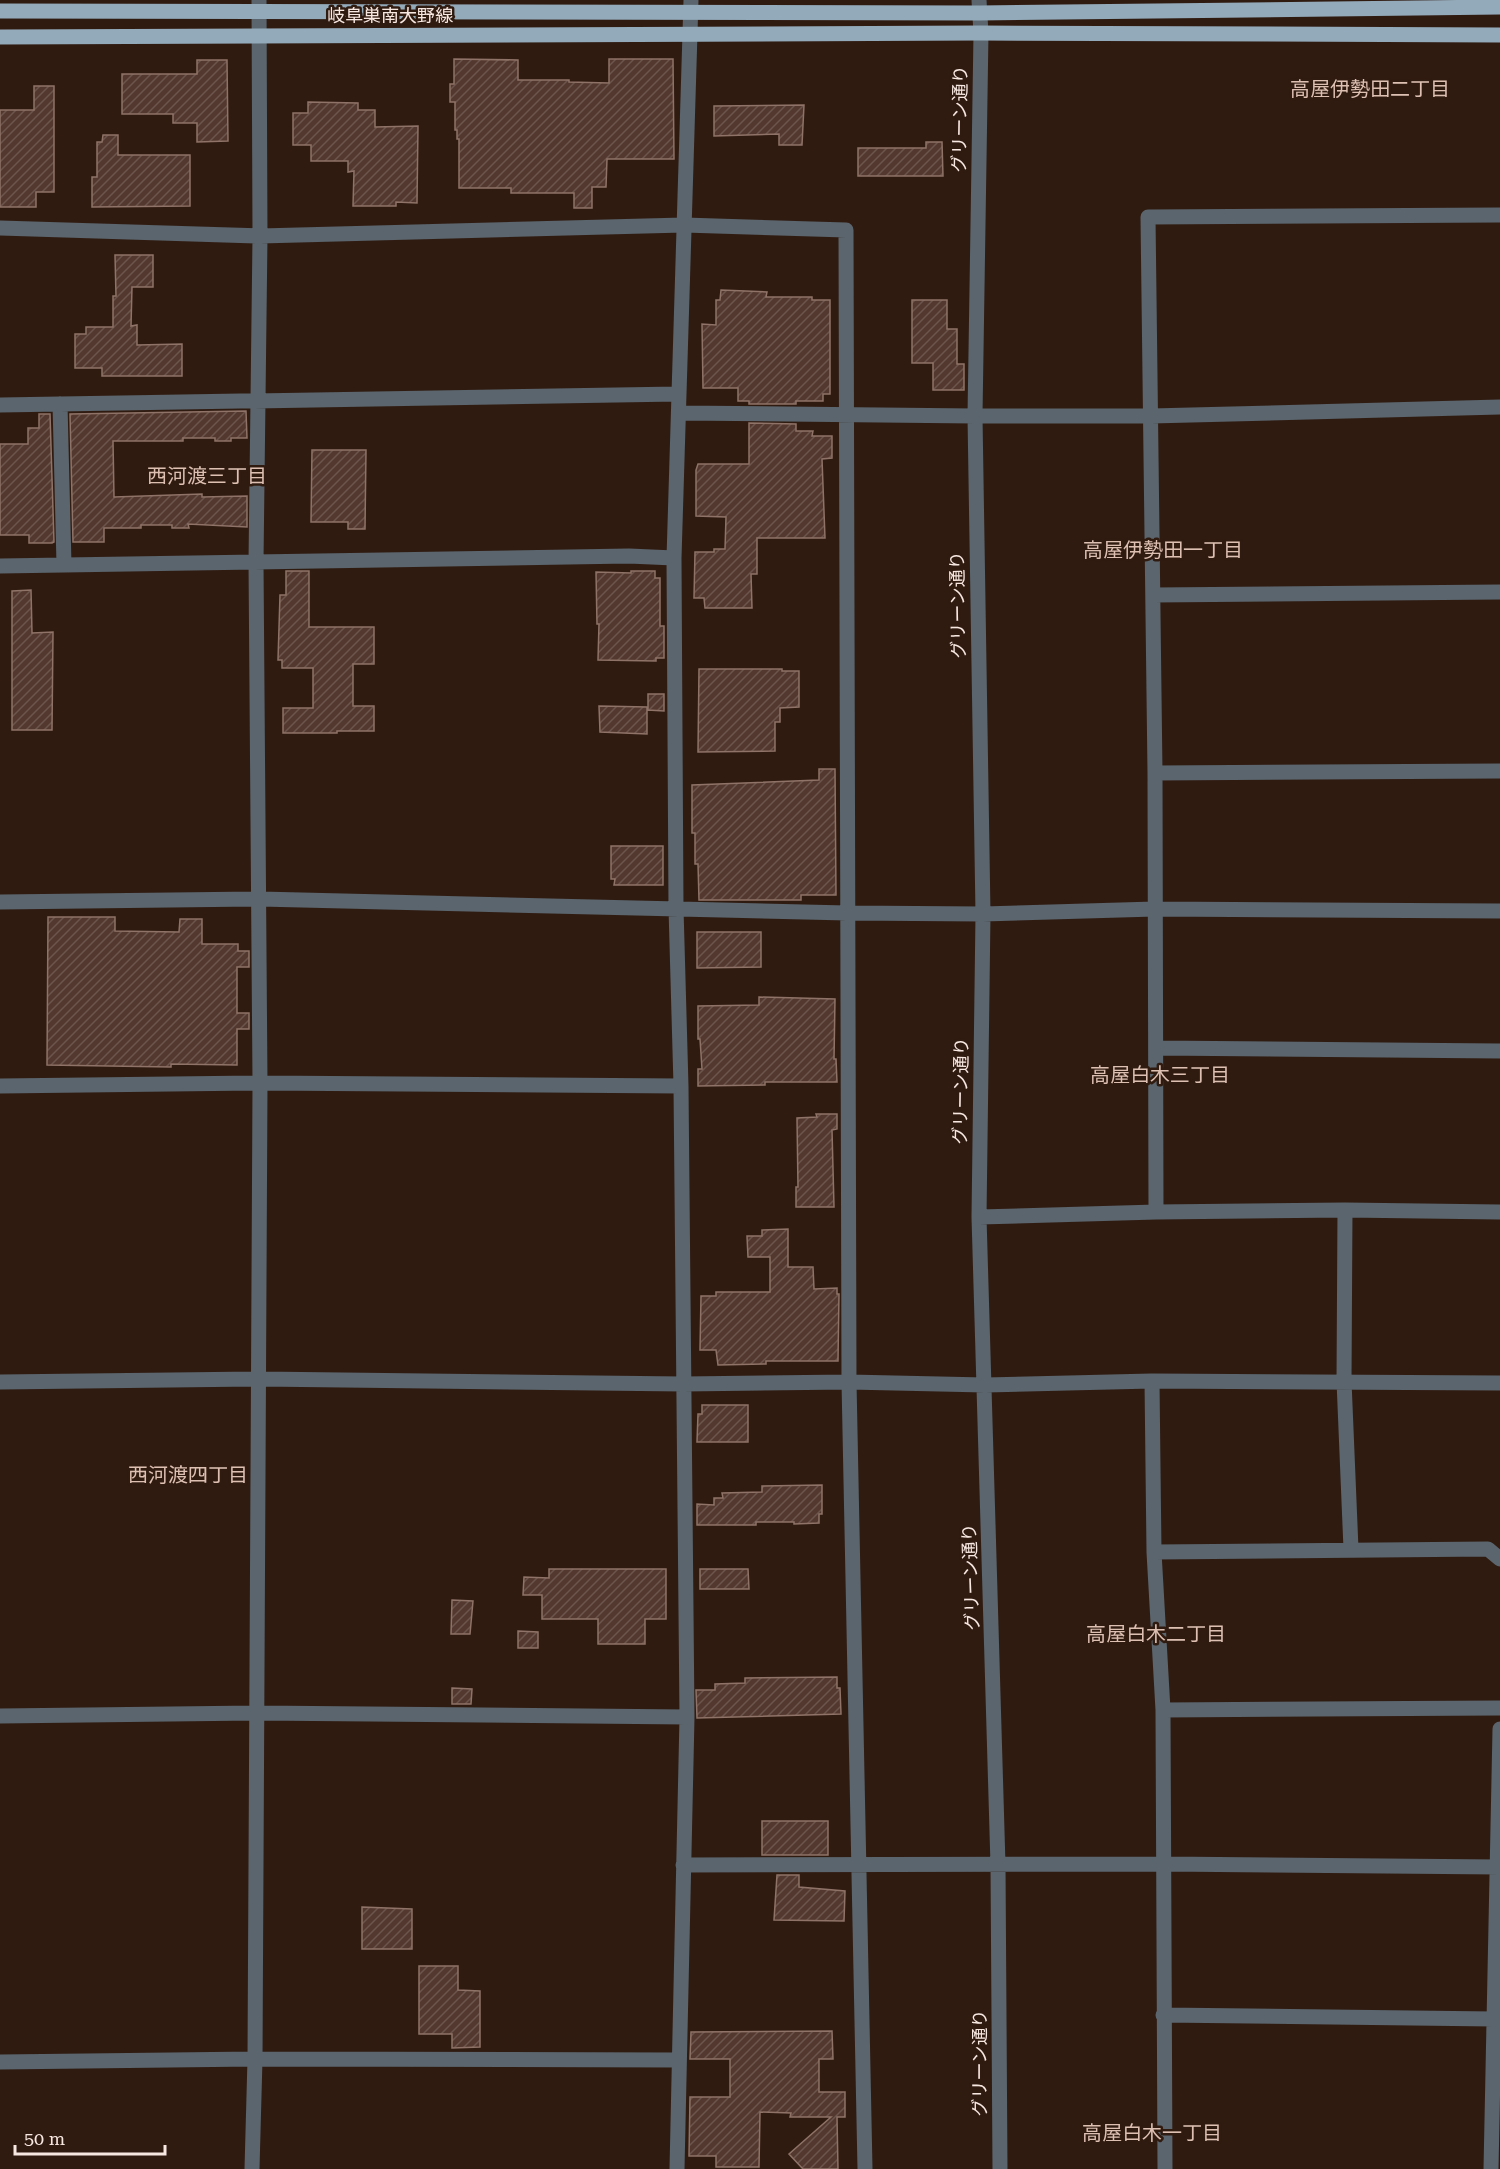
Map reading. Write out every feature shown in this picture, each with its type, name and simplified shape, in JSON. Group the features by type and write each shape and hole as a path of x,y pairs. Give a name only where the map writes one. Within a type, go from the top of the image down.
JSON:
{"main road":[{"name":"岐阜巣南大野線","path":"0,11 259,5 1500,7"},
{"name":"岐阜巣南大野線","path":"0,37 981,33 1500,35"}],"street":[{"path":"252,2169 255,2059 260,1379 260,899 256,562 260,236 259,5"},
{"path":"677,2169 687,1717 681,1086 676,908 675,558 691,6"},
{"name":"グリーン通り","path":"979,7 981,33 975,416 983,914 979,1217 986,1385 998,1865 1000,2169"},
{"path":"1156,1212 1155,773 1148,217 1500,215"},
{"path":"0,228 260,236 684,225 846,230 849,1382 866,2169"},
{"path":"0,405 678,394"},
{"path":"60,404 64,565"},
{"path":"679,413 1151,416 1500,407"},
{"path":"0,566 629,556 675,558"},
{"path":"1153,595 1500,592"},
{"path":"1155,773 1500,771"},
{"path":"0,902 260,899 847,913 983,914 1155,909 1500,910"},
{"path":"1156,1048 1500,1051"},
{"path":"0,1086 260,1083 681,1086"},
{"path":"1345,1210 1344,1381 1351,1549"},
{"path":"979,1217 1156,1212 1499,1211"},
{"path":"0,1382 260,1379 683,1384 849,1382 986,1385 1152,1381 1500,1383"},
{"path":"1152,1381 1154,1552 1163,1710 1163,2015 1166,2169"},
{"path":"1154,1552 1488,1549 1500,1559"},
{"path":"1163,1710 1500,1708"},
{"path":"0,1716 257,1713 687,1717"},
{"path":"1477,2169 1491,2169 1500,1729"},
{"path":"682,1865 1164,1864 1498,1867"},
{"path":"1163,2015 1494,2019"},
{"path":"0,2062 255,2059 678,2060"}],"building":[{"path":"454,59 518,60 518,80 609,83 609,59 673,59 674,159 607,159 606,187 592,187 592,208 574,208 574,193 511,193 511,188 459,188 459,139 457,139 457,130 455,130 455,102 450,102 450,84 454,84"},
{"path":"197,60 227,60 228,141 197,142 197,123 173,123 173,114 122,114 122,74 197,74"},
{"path":"34,86 54,86 54,192 36,192 36,207 0,207 0,110 34,110"},
{"path":"308,102 358,103 358,110 375,110 375,127 418,126 417,203 396,202 396,206 353,206 354,171 348,172 348,161 311,161 311,145 293,145 293,113 308,113"},
{"path":"804,105 802,145 779,145 779,134 714,136 714,106"},
{"path":"103,135 118,135 118,155 190,155 190,206 92,207 92,177 97,177 97,142 102,142"},
{"path":"926,142 942,142 943,176 858,176 858,148 926,148"},
{"path":"115,255 153,255 153,287 132,287 131,326 137,325 137,345 182,344 182,376 102,376 102,368 75,368 75,334 86,334 86,327 113,327 113,296 116,296"},
{"path":"721,290 767,292 766,297 812,297 812,300 830,300 830,394 823,394 823,401 796,401 796,404 749,404 749,401 738,401 738,388 703,388 702,324 716,325 716,300 720,300"},
{"path":"912,300 947,300 947,329 957,329 957,364 964,364 964,390 933,390 933,363 912,363"},
{"path":"246,411 247,438 231,438 231,441 215,441 215,438 183,438 183,441 113,441 114,497 202,494 202,497 247,496 247,527 188,524 189,528 172,528 172,525 141,525 141,528 104,528 104,542 73,542 70,414"},
{"path":"39,414 50,414 54,542 52,543 29,543 29,535 0,535 0,444 28,444 28,428 39,428"},
{"path":"749,423 796,424 796,431 813,431 812,436 832,436 832,458 822,459 825,538 757,538 757,574 751,574 752,608 705,608 704,598 694,598 695,552 714,552 714,549 725,549 726,517 696,516 696,470 698,464 749,464"},
{"path":"312,450 366,450 365,529 348,529 348,522 311,522"},
{"path":"286,571 309,571 309,627 374,627 374,664 353,664 353,706 374,706 374,731 283,733 283,708 313,708 313,668 282,668 282,660 278,660 280,595 286,595"},
{"path":"631,571 655,571 655,578 660,578 660,626 664,626 664,658 656,658 656,661 598,660 599,624 597,624 596,572 631,573"},
{"path":"31,590 32,633 53,632 52,730 12,730 12,591"},
{"path":"699,669 799,671 799,707 780,708 780,722 775,722 775,751 698,752"},
{"path":"648,694 664,694 664,711 648,710"},
{"path":"599,706 647,707 647,734 600,732"},
{"path":"819,769 835,769 836,895 801,895 801,900 699,900 698,864 695,864 695,833 692,833 692,785 819,780"},
{"path":"611,846 663,846 663,885 614,885 615,879 611,879"},
{"path":"48,917 115,917 115,931 179,932 180,919 202,919 202,944 238,944 238,951 249,951 249,967 237,967 237,1013 249,1013 249,1029 237,1029 237,1065 171,1064 171,1067 47,1065"},
{"path":"697,932 761,932 761,967 697,968"},
{"path":"759,997 835,999 834,1059 836,1059 837,1082 765,1082 765,1085 698,1086 698,1069 702,1069 700,1039 698,1039 698,1006 759,1005"},
{"path":"816,1114 837,1114 837,1129 832,1130 834,1207 796,1207 797,1118 817,1117"},
{"path":"788,1229 788,1267 813,1267 814,1289 837,1288 837,1294 839,1294 838,1361 766,1361 766,1364 718,1365 716,1350 700,1350 701,1296 716,1296 716,1292 770,1292 770,1257 748,1257 747,1236 762,1236 762,1230"},
{"path":"702,1405 748,1405 748,1442 697,1442 698,1414 702,1414"},
{"path":"822,1485 822,1514 819,1514 819,1523 756,1522 756,1525 697,1525 697,1504 714,1505 714,1498 723,1498 722,1493 762,1492 762,1486"},
{"path":"549,1569 666,1569 666,1619 645,1619 645,1644 598,1644 598,1619 542,1619 542,1595 523,1595 524,1577 549,1578"},
{"path":"700,1569 748,1569 749,1589 700,1589"},
{"path":"452,1600 473,1601 470,1634 451,1634"},
{"path":"518,1631 538,1632 538,1648 518,1648"},
{"path":"837,1677 837,1688 840,1688 841,1714 697,1718 696,1690 715,1690 715,1684 745,1683 745,1678"},
{"path":"452,1688 472,1689 471,1704 452,1704"},
{"path":"762,1821 828,1821 828,1855 762,1855"},
{"path":"777,1875 799,1875 799,1887 845,1891 844,1921 774,1920"},
{"path":"362,1907 412,1909 412,1949 362,1949"},
{"path":"419,1966 458,1966 458,1990 480,1991 480,2047 452,2048 452,2034 419,2034"},
{"path":"832,2031 833,2059 819,2059 819,2092 845,2092 845,2117 837,2117 838,2169 803,2169 789,2154 831,2117 790,2117 791,2113 760,2112 759,2167 716,2167 716,2156 689,2156 690,2097 730,2097 730,2059 690,2059 691,2032"}],"district":[{"name":"高屋伊勢田二丁目","path":"1370,89"},
{"name":"西河渡三丁目","path":"207,476"},
{"name":"高屋伊勢田一丁目","path":"1163,550"},
{"name":"高屋白木三丁目","path":"1160,1075"},
{"name":"西河渡四丁目","path":"188,1475"},
{"name":"高屋白木二丁目","path":"1156,1634"},
{"name":"高屋白木一丁目","path":"1152,2133"}]}
